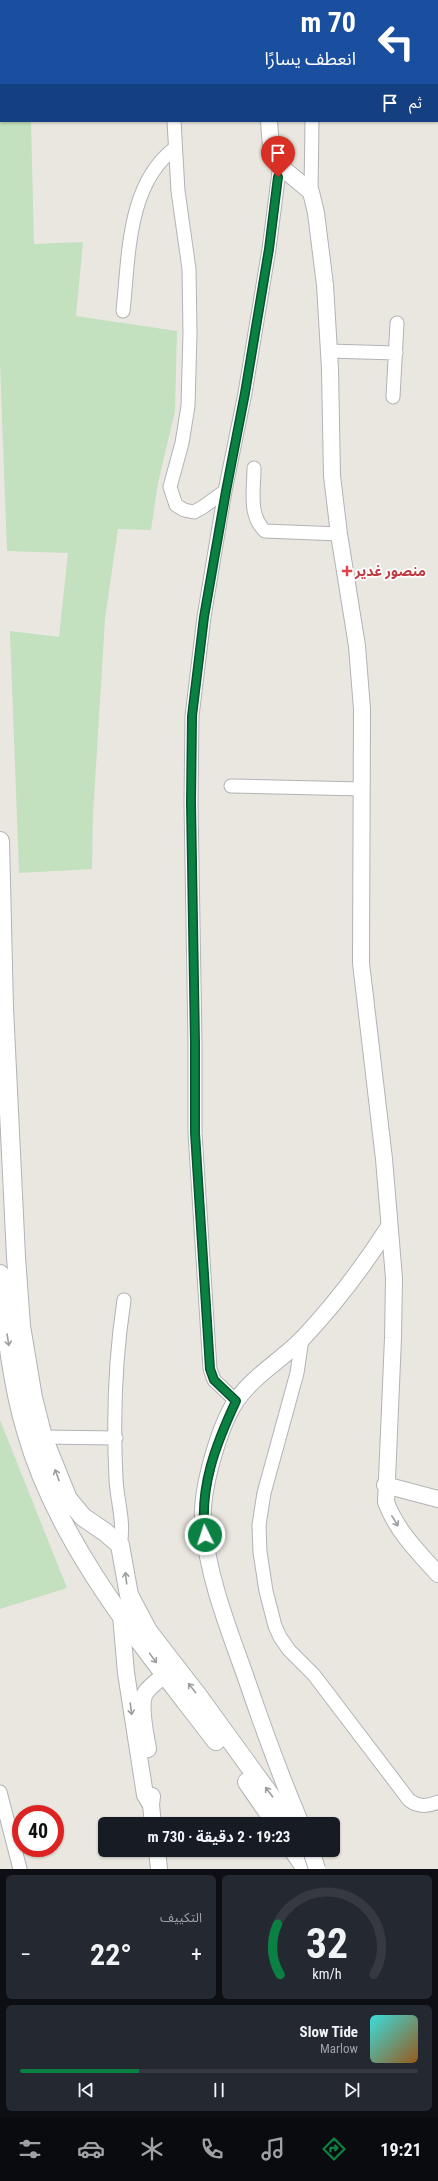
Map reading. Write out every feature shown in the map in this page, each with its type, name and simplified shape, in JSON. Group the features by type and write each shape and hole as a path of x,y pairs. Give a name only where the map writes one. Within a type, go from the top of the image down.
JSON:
{"main road":[{"path":"0,841 4,1008 17,1272 22,1333 33,1398 43,1437 68,1499 83,1517 99,1527 120,1545 128,1595 144,1626 286,1817"},
{"path":"0,1274 17,1398 26,1433 48,1489 78,1547 121,1615 250,1786 271,1817"},
{"path":"78,1547 83,1539 99,1527"},
{"path":"298,1857 306,1869"},
{"path":"314,1857 321,1869"}],"street":[{"path":"174,122 178,191 188,268 190,370 188,406 182,443 170,487 176,505 184,510 194,512 226,491"},
{"path":"269,122 271,147 280,164 311,192"},
{"path":"312,122 311,192 322,256 329,351 332,476 339,534 357,646 362,709 361,962 384,1159 388,1228 394,1278 385,1484 386,1502 390,1514 399,1528 438,1574"},
{"path":"123,311 131,236 144,187 162,158 175,148"},
{"path":"236,1401 214,1380 210,1369 195,1133 191,803 192,716 204,617 245,393 269,249 280,164"},
{"path":"393,397 397,323"},
{"path":"329,351 396,353"},
{"path":"254,468 254,515 257,524 265,531 339,534"},
{"path":"231,786 362,789"},
{"path":"298,1817 269,1746 222,1609 207,1551 203,1519 206,1485 216,1445 236,1401 267,1368 302,1339 358,1274 388,1228"},
{"path":"120,1545 122,1531 116,1479 116,1368 124,1300"},
{"path":"302,1339 297,1373 264,1493 260,1525 260,1552 266,1591 275,1626 289,1650 319,1680 409,1800 416,1806 425,1806 438,1802"},
{"path":"43,1437 116,1438"},
{"path":"385,1484 438,1499"},
{"path":"121,1615 132,1720 145,1795 150,1805 152,1817"},
{"path":"150,1805 153,1792 143,1710 144,1697 146,1692 165,1675"},
{"path":"0,1792 20,1869"},
{"path":"158,1857 159,1869"},
{"path":"313,1857 317,1869"}],"green space":[{"path":"0,122 31,122 34,244 83,242 76,316 177,331 175,411 158,483 151,530 118,529 105,619 93,815 92,869 19,873 10,631 59,637 68,553 7,551 0,362"},
{"path":"0,1420 67,1588 0,1609"}],"place":[{"name":"منصور غدير","path":"347,571"}],"route":[{"path":"205,1535 203,1519 206,1485 216,1445 236,1401 214,1380 210,1369 210,1349 195,1133 191,803 192,716 204,617 236,433 245,393 269,249 278,177"}]}
